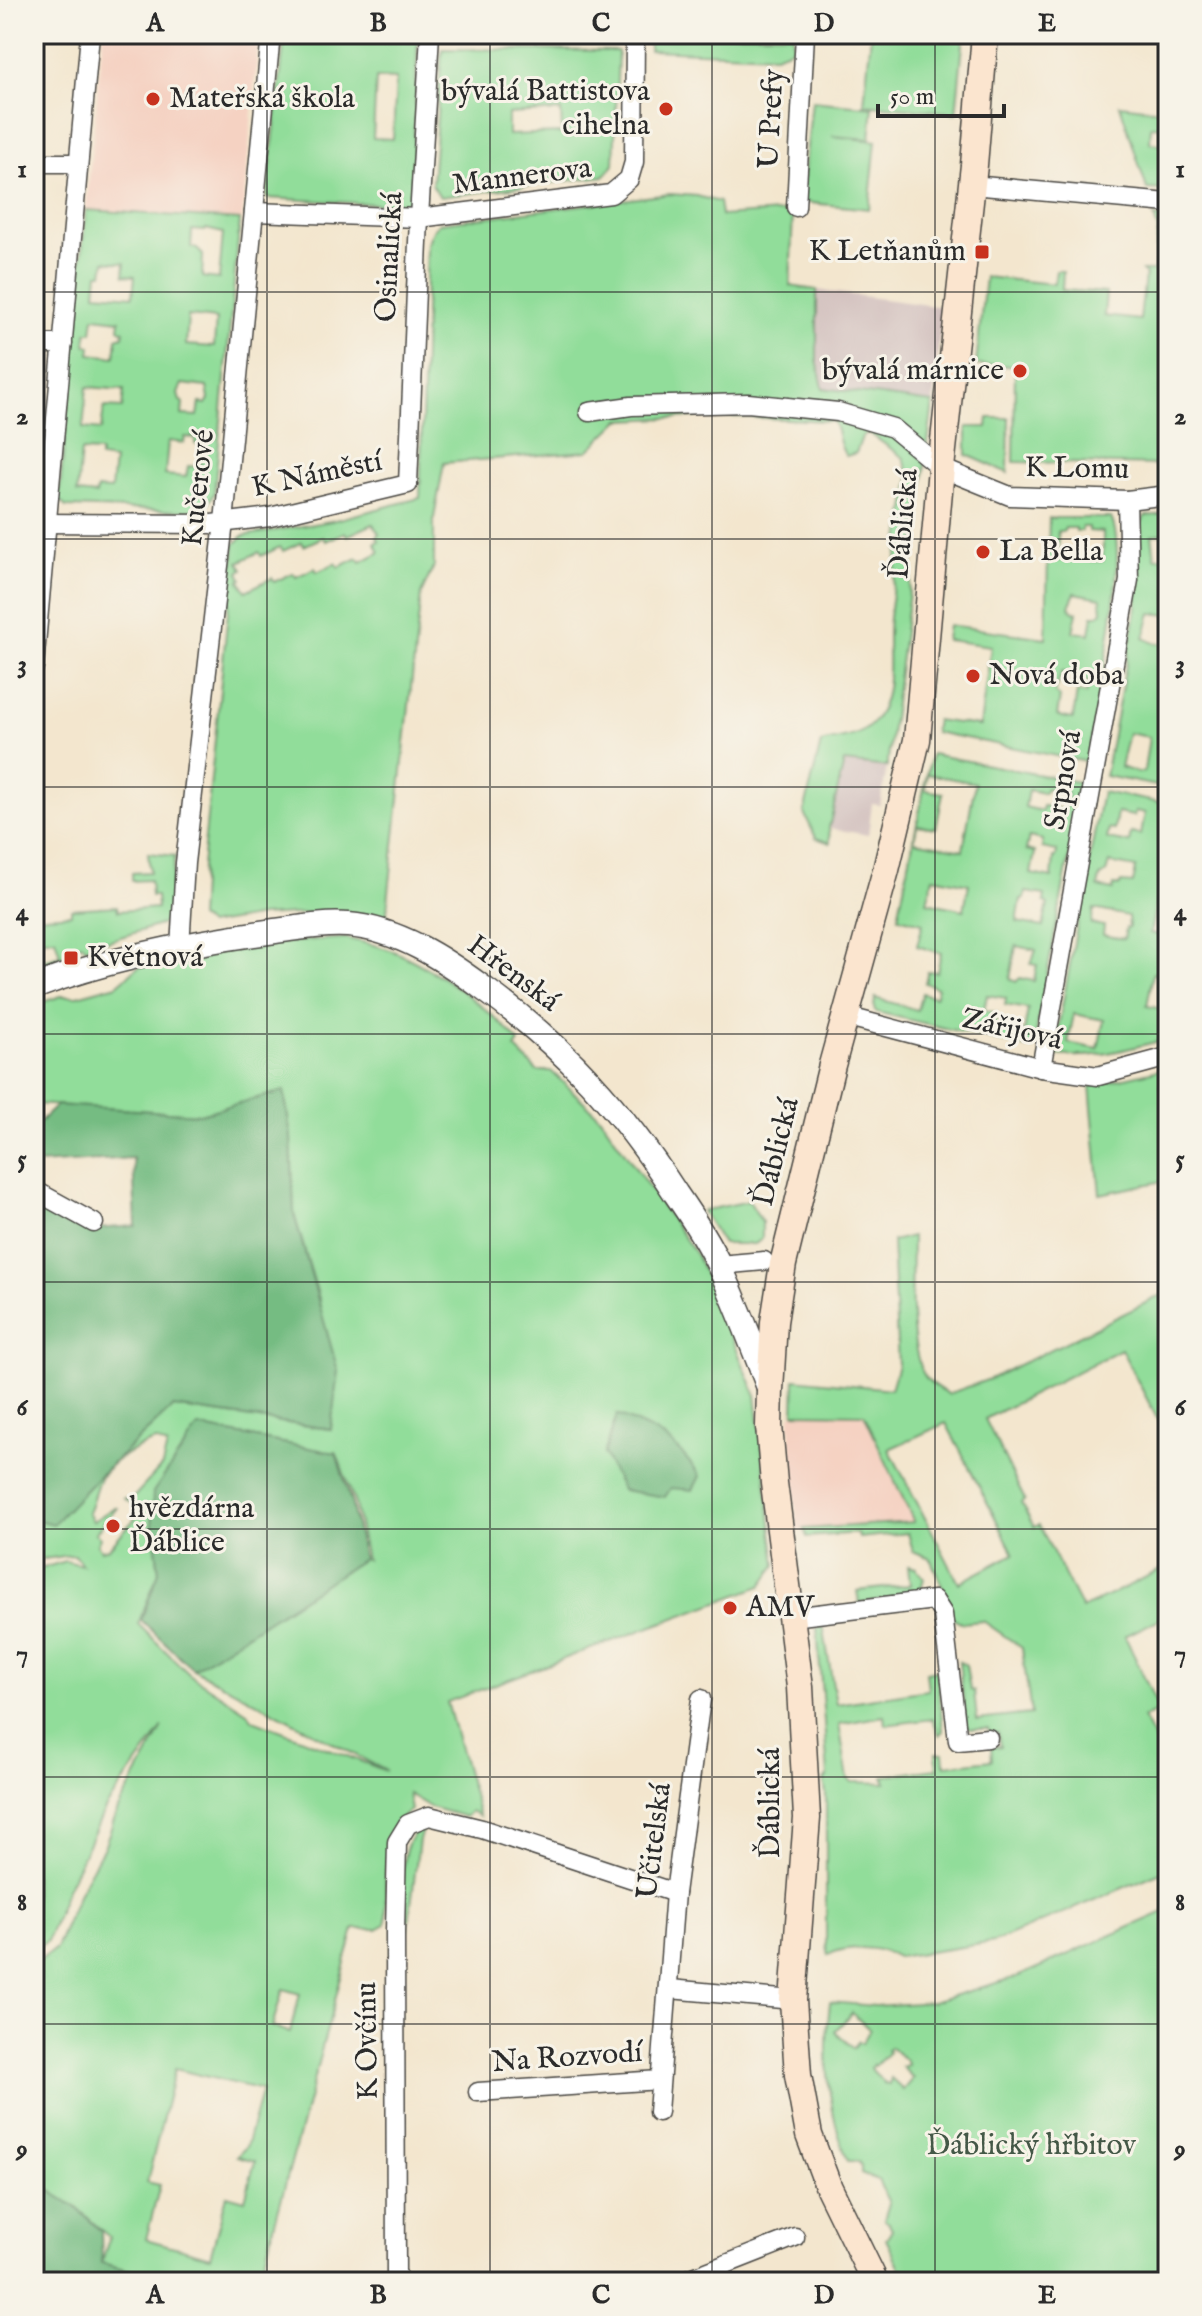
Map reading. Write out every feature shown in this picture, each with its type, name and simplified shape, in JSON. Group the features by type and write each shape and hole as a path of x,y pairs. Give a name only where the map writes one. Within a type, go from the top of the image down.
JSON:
{"main road":[{"name":"Ďáblická","path":"875,2282 829,2188 809,2135 798,2075 793,2000 807,1818 800,1687 775,1495 769,1426 770,1390 774,1322 783,1264 917,740 985,34"}],"street":[{"path":"34,667 40,522 63,344 90,34"},
{"name":"Kučerové","path":"180,947 185,863 224,522 271,34"},
{"name":"Osinalická","path":"408,484 430,34"},
{"name":"Mannerova","path":"254,212 419,218 611,194 629,179 634,162 635,34"},
{"name":"U Prefy","path":"796,207 805,34"},
{"path":"34,163 78,163"},
{"path":"972,185 1168,203"},
{"path":"34,344 63,344"},
{"name":"K Lomu","path":"589,412 631,406 748,403 838,412 893,428 941,468 1010,496 1127,500 1168,495"},
{"name":"K Náměstí","path":"40,522 224,522 270,517 408,484"},
{"name":"Srpnová","path":"1041,1068 1129,580 1127,500"},
{"name":"Hřenská","path":"34,987 80,971 180,947 316,926 348,925 379,932 444,960 518,1014 595,1084 653,1159 719,1265 770,1390"},
{"name":"Zářijová","path":"845,1016 1041,1068 1098,1076 1168,1057"},
{"path":"34,1190 94,1223"},
{"path":"719,1265 764,1261"},
{"path":"792,1617 934,1600 943,1614 958,1741 988,1738"},
{"name":"Učitelská","path":"658,2112 670,1989 675,1893 701,1699"},
{"name":"K Ovčínu","path":"396,2282 397,1842 408,1824 429,1816 482,1829 675,1893"},
{"path":"670,1989 793,2000"},
{"name":"Na Rozvodí","path":"478,2092 660,2080"},
{"path":"690,2281 795,2237"}],"shaded area":[{"path":"103,34 259,34 242,220 86,210"},
{"path":"817,290 942,307 933,403 823,388 817,360"},
{"path":"844,762 887,767 880,805 872,804 868,835 829,828"},
{"path":"794,1413 864,1414 914,1523 797,1531 790,1416"}],"green space":[{"path":"285,34 418,34 411,206 267,198","holes":["376,78 396,79 393,139 373,138"]},
{"path":"649,34 793,34 793,48 775,55 649,50"},
{"path":"871,34 964,34 956,113 864,104"},
{"path":"442,49 618,51 614,165 604,176 440,197 432,184","holes":["561,111 562,133 508,135 508,114"]},
{"path":"812,101 873,107 870,139 832,136 876,141 869,209 801,202"},
{"path":"1120,105 1168,111 1168,127 1151,126 1150,143 1168,145 1168,190 1147,189"},
{"path":"670,194 719,202 721,216 793,211 790,286 817,290 817,360 823,388 933,403 887,767 844,762 829,828 830,843 816,838 804,813 821,743 863,731 875,720 885,696 889,618 910,478 904,458 869,433 862,437 856,453 846,456 833,421 717,416 620,420 588,451 444,463 434,518 434,566 421,594 386,920 329,912 261,916 208,925 199,918 202,866 235,544 243,536 331,521 420,498 427,244 439,223","holes":["373,524 379,541 375,543 380,552 361,562 358,558 339,567 336,563 296,577 293,573 274,582 272,578 246,591 240,581 239,572 243,569 239,562 259,552 261,556 280,547 283,551 323,537 326,541 345,532 347,536"]},
{"path":"86,210 240,220 214,494 203,509 185,511 66,507 59,500","holes":["192,230 223,233 219,279 202,277 203,255 191,247","105,261 125,263 124,275 135,276 133,296 96,293 98,273 103,273","188,316 216,319 214,347 186,345","94,317 120,320 119,328 124,331 123,336 117,338 115,357 90,354 91,346 86,345 87,332 92,332","182,384 207,387 209,399 206,404 200,403 198,416 182,415 183,402 178,394","87,387 124,390 122,408 104,407 101,430 83,428","185,437 195,438 195,444 201,445 203,459 199,467 188,466 186,477 165,475 168,441 184,443","81,451 100,452 100,458 114,460 111,490 97,489 96,495 77,493"]},
{"path":"1154,217 1168,218 1168,465 1014,462 1015,366 976,365 985,277 1054,284 1056,271 1063,271 1062,290 1106,293 1104,316 1140,320 1145,275 1142,271 1154,271 1158,230"},
{"path":"988,418 1009,418 1008,473 967,455 967,427 987,427"},
{"path":"1168,514 1168,533 1152,535 1155,558 1165,557 1168,561 1168,615 1151,613 1144,638 1154,643 1168,644 1168,788 1105,776 1137,607 1140,526 1145,516","holes":["1128,733 1149,737 1144,771 1138,773 1120,767"]},
{"path":"1049,518 1111,518 1116,538 1114,600 1087,762 934,732 936,720 980,726 991,646 946,640 948,625 1046,638","holes":["1082,527 1103,532 1103,561 1057,560 1058,531 1065,528 1082,531","1075,593 1101,598 1102,612 1093,615 1090,634 1073,632 1077,612 1069,606","1062,672 1089,681 1086,694 1077,692 1073,719 1057,716 1060,697 1055,693"]},
{"path":"931,754 1083,783 1033,1049 876,1012 875,998 917,1010 922,993 935,997 938,988 925,983 928,971 937,972 941,953 917,946 923,923 898,917","holes":["927,774 975,783 963,850 914,841 917,825 936,828 943,793 925,790","1046,788 1068,793 1065,810 1043,806 1042,811 1025,807 1028,790 1044,793","1029,837 1043,840 1042,848 1057,851 1052,878 1031,874 1035,852 1026,850","933,877 969,884 964,910 927,902","1026,892 1045,895 1044,902 1048,904 1043,927 1017,922 1021,899 1024,899","1016,946 1036,950 1031,964 1037,965 1034,981 1020,978 1016,982 1010,978","987,995 1006,998 1005,1005 1028,1009 1024,1032 995,1027 997,1013 984,1010"]},
{"path":"1102,792 1168,804 1168,901 1157,899 1150,933 1163,936 1165,929 1168,930 1168,976 1153,973 1147,1006 1168,1010 1168,1039 1085,1056 1056,1055 1054,1050","holes":["1135,811 1145,813 1141,835 1131,833 1129,843 1107,839 1109,829 1114,830 1117,813 1134,816","1109,863 1136,868 1133,884 1114,885 1113,890 1098,887 1100,877 1106,873","1094,909 1128,916 1129,928 1126,928 1124,939 1103,935 1104,926 1091,924","1074,1014 1104,1020 1098,1049 1068,1043"]},
{"path":"148,853 175,856 168,916 163,924 85,948 83,944 72,947 73,951 34,970 34,963 60,955 55,938 34,940 34,917 71,914 71,909 117,906 118,911 157,908 156,896 151,896 150,880 132,881 132,873 150,872"},
{"path":"346,938 387,949 416,962 478,1004 519,1042 515,1048 537,1071 551,1071 600,1117 697,1256 756,1395 776,1565 761,1586 447,1702 479,1816 471,1811 465,1817 430,1807 408,1794 411,1810 400,1820 388,1846 386,1924 377,1929 354,1929 259,2282 173,2282 102,2263 109,2237 76,2207 34,2181 34,1965 56,1948 80,1890 104,1847 118,1809 163,1727 106,1807 66,1891 47,1941 34,1950 34,1571 65,1561 82,1565 75,1555 34,1558 34,1519 53,1523 101,1474 173,1407 330,1429 319,1298 294,1214 291,1138 284,1091 200,1114 34,1104 34,1005 61,996 77,996 117,985 138,967 273,943","holes":["198,1427 336,1451 355,1504 366,1560 363,1559 193,1669 386,1771 253,1720 247,1712 189,1674 138,1624 159,1572 152,1517","155,1441 167,1446 162,1466 132,1499 123,1498 137,1507 138,1515 109,1548 101,1550 97,1544 100,1537 95,1533 117,1508 93,1521 88,1513 99,1480 120,1458","283,1989 300,1994 290,2032 272,2027","175,2069 262,2090 246,2147 237,2156 255,2161 245,2200 227,2195 210,2257 146,2239 160,2185 147,2182"]},
{"path":"1168,1068 1168,1083 1161,1085 1168,1114 1168,1180 1100,1194 1090,1086"},
{"path":"284,1091 291,1137 294,1214 338,1371 331,1429 173,1407 53,1524 34,1519 34,1195 94,1229 136,1226 133,1158 38,1164 34,1151 34,1127 57,1105 200,1114"},
{"path":"749,1201 762,1222 762,1239 755,1244 723,1244 702,1211"},
{"path":"912,1236 912,1311 916,1351 927,1379 948,1394 990,1379 1168,1292 1168,1425 1161,1426 1121,1349 985,1419 1025,1500 1021,1503 1034,1527 1039,1525 1082,1609 1168,1566 1168,1615 1125,1636 1159,1710 1143,1718 1157,1745 1168,1740 1168,1869 994,1942 897,1957 863,1948 828,1955 824,1781 828,1775 817,1628 823,1625 836,1704 928,1690 926,1672 937,1670 943,1731 939,1735 933,1719 885,1725 884,1716 839,1724 848,1779 852,1782 886,1783 884,1776 937,1769 936,1753 944,1753 945,1765 992,1760 991,1747 1000,1746 998,1733 966,1726 959,1661 966,1665 970,1690 974,1691 977,1720 1031,1714 1022,1648 983,1621 961,1623 951,1618 945,1593 930,1558 913,1551 908,1533 859,1538 858,1533 807,1537 804,1529 914,1522 864,1414 794,1413 795,1379 891,1389 898,1365 892,1241","holes":["946,1423 1014,1554 959,1583 889,1449"]},
{"path":"617,1415 644,1426 682,1453 700,1476 693,1490 671,1488 665,1497 622,1490 604,1454"},
{"path":"198,1427 336,1453 352,1505 363,1559 193,1669 141,1620 159,1572 152,1517 153,1492"},
{"path":"908,1566 916,1568 924,1578 920,1592 859,1603 857,1591 910,1585"},
{"path":"423,1827 408,1930 403,1933 404,1859 414,1834"},
{"name":"Ďáblický hřbitov","path":"1168,1910 1168,2282 907,2282 886,2239 892,2229 884,2220 889,2203 878,2180 861,2173 858,2161 848,2161 835,2122 827,2063 830,2002 875,2006 932,2002 1017,1977","holes":["852,2013 870,2030 862,2043 859,2041 853,2048 835,2031","890,2047 907,2061 908,2065 902,2067 913,2078 903,2090 891,2079 889,2085 885,2084 870,2068 889,2052"]},
{"path":"34,2181 76,2207 101,2231 102,2263 171,2282 34,2282"}],"place":[{"name":"Mateřská škola","path":"153,99"},
{"name":"bývalá Battistova cihelna","path":"666,109"},
{"name":"K Letňanům","path":"982,252"},
{"name":"bývalá márnice","path":"1020,371"},
{"name":"La Bella","path":"983,552"},
{"name":"Nová doba","path":"973,676"},
{"name":"Květnová","path":"71,958"},
{"name":"hvězdárna Ďáblice","path":"113,1526"},
{"name":"AMV","path":"730,1608"}]}
